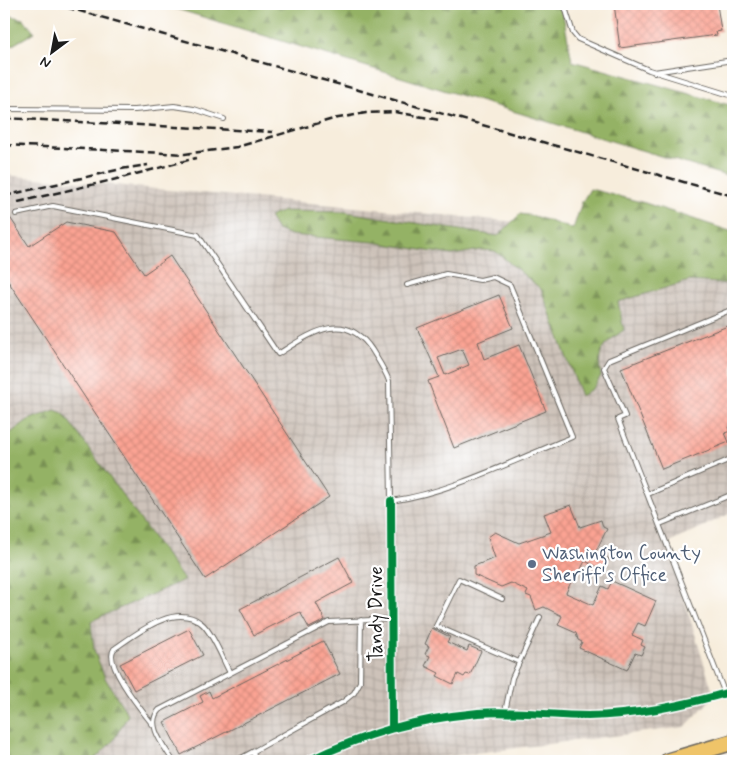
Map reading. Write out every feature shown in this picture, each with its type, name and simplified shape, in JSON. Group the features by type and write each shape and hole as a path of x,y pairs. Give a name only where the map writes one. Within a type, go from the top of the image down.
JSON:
{"highway":[{"path":"668,761 733,742"}],"street":[{"name":"Tandy Drive","path":"391,501 392,727"},
{"path":"308,761 392,727 449,716 504,712 587,716 619,714 657,710 733,691"}],"lane":[{"path":"564,4 573,34 578,39 653,72 733,96"},
{"path":"653,72 733,60"},
{"path":"4,109 135,110 174,106 194,109 224,119"},
{"path":"16,214 53,206 198,235 278,354 308,336 326,328 336,327 356,332 366,341 386,371 389,381 391,501 405,500 464,481 572,437 510,285 500,278 493,277 480,280 446,274 407,285"},
{"path":"725,694 618,419 625,416 604,368 609,360 733,309"},
{"path":"648,494 733,458"},
{"path":"660,524 733,494"},
{"path":"502,599 459,579 436,626 519,662"},
{"path":"173,761 153,726 118,675 111,661 111,653 144,629 176,615 184,616 201,622 230,673"},
{"path":"504,712 509,687 540,617"},
{"path":"236,761 342,702 354,693 360,682 361,620"},
{"path":"153,726 153,719 159,710 329,622 392,620"},
{"path":"253,752 256,761"}],"shaded area":[{"path":"4,175 517,222 733,255 733,512 667,544 714,696 685,727 412,761 4,761"}],"green space":[{"path":"160,4 561,4 572,61 733,106 733,178"},
{"path":"4,14 23,19 35,32 11,46 4,45"},
{"path":"590,189 645,203 733,232 733,284 689,281 618,302 624,330 611,339 603,348 600,360 601,376 593,388 581,396 541,289 495,251 481,250 452,255 373,242 291,235 277,230 269,217 283,211 346,212 498,236 520,214 534,216 573,229 582,202"},
{"path":"55,410 63,413 184,580 91,621 94,650 105,678 128,715 113,741 93,761 4,761 4,636 7,626 4,617 4,438 28,420"}],"building":[{"path":"614,4 717,4 721,31 716,32 717,35 620,48"},
{"path":"9,216 29,246 66,222 116,232 144,274 170,256 329,497 205,579 4,275 4,219"},
{"path":"499,295 513,328 478,342 484,359 519,345 546,411 454,448 428,381 439,377 417,328","holes":["462,349 469,365 445,375 438,358"]},
{"path":"733,324 733,425 729,427 730,431 725,433 729,442 662,469 621,368"},
{"path":"571,505 580,527 601,520 603,527 607,529 595,553 609,559 604,570 585,561 580,571 575,573 566,593 593,605 602,586 608,589 612,581 656,601 645,626 638,623 632,635 643,640 641,645 645,647 641,655 635,653 627,670 579,648 582,642 578,640 576,633 558,625 562,616 544,607 536,610 531,597 526,595 528,591 511,583 501,587 474,575 474,566 495,558 488,537 495,532 519,543 551,532 544,514"},
{"path":"339,557 353,583 316,603 325,620 309,628 300,612 254,635 240,609"},
{"path":"432,628 450,637 447,642 467,651 469,646 481,651 470,675 466,674 464,677 458,674 453,684 437,676 439,673 425,666 430,656 425,654 429,646 425,644"},
{"path":"189,629 203,655 134,690 120,664"},
{"path":"323,641 340,674 181,755 164,722 203,702 200,696 209,691 212,698"}],"railway":[{"path":"55,4 733,196"},
{"path":"4,145 185,154 237,147 333,119 366,113 395,112 440,120"},
{"path":"4,118 273,132"},
{"path":"18,202 196,158"},
{"path":"4,196 121,169 148,165"}],"cycle path":[{"path":"391,501 392,727"},
{"path":"308,761 371,735 433,719 492,712 588,716 625,714 680,705 733,691"}],"place":[{"name":"Washington County Sheriff's Office","path":"532,564"}]}
